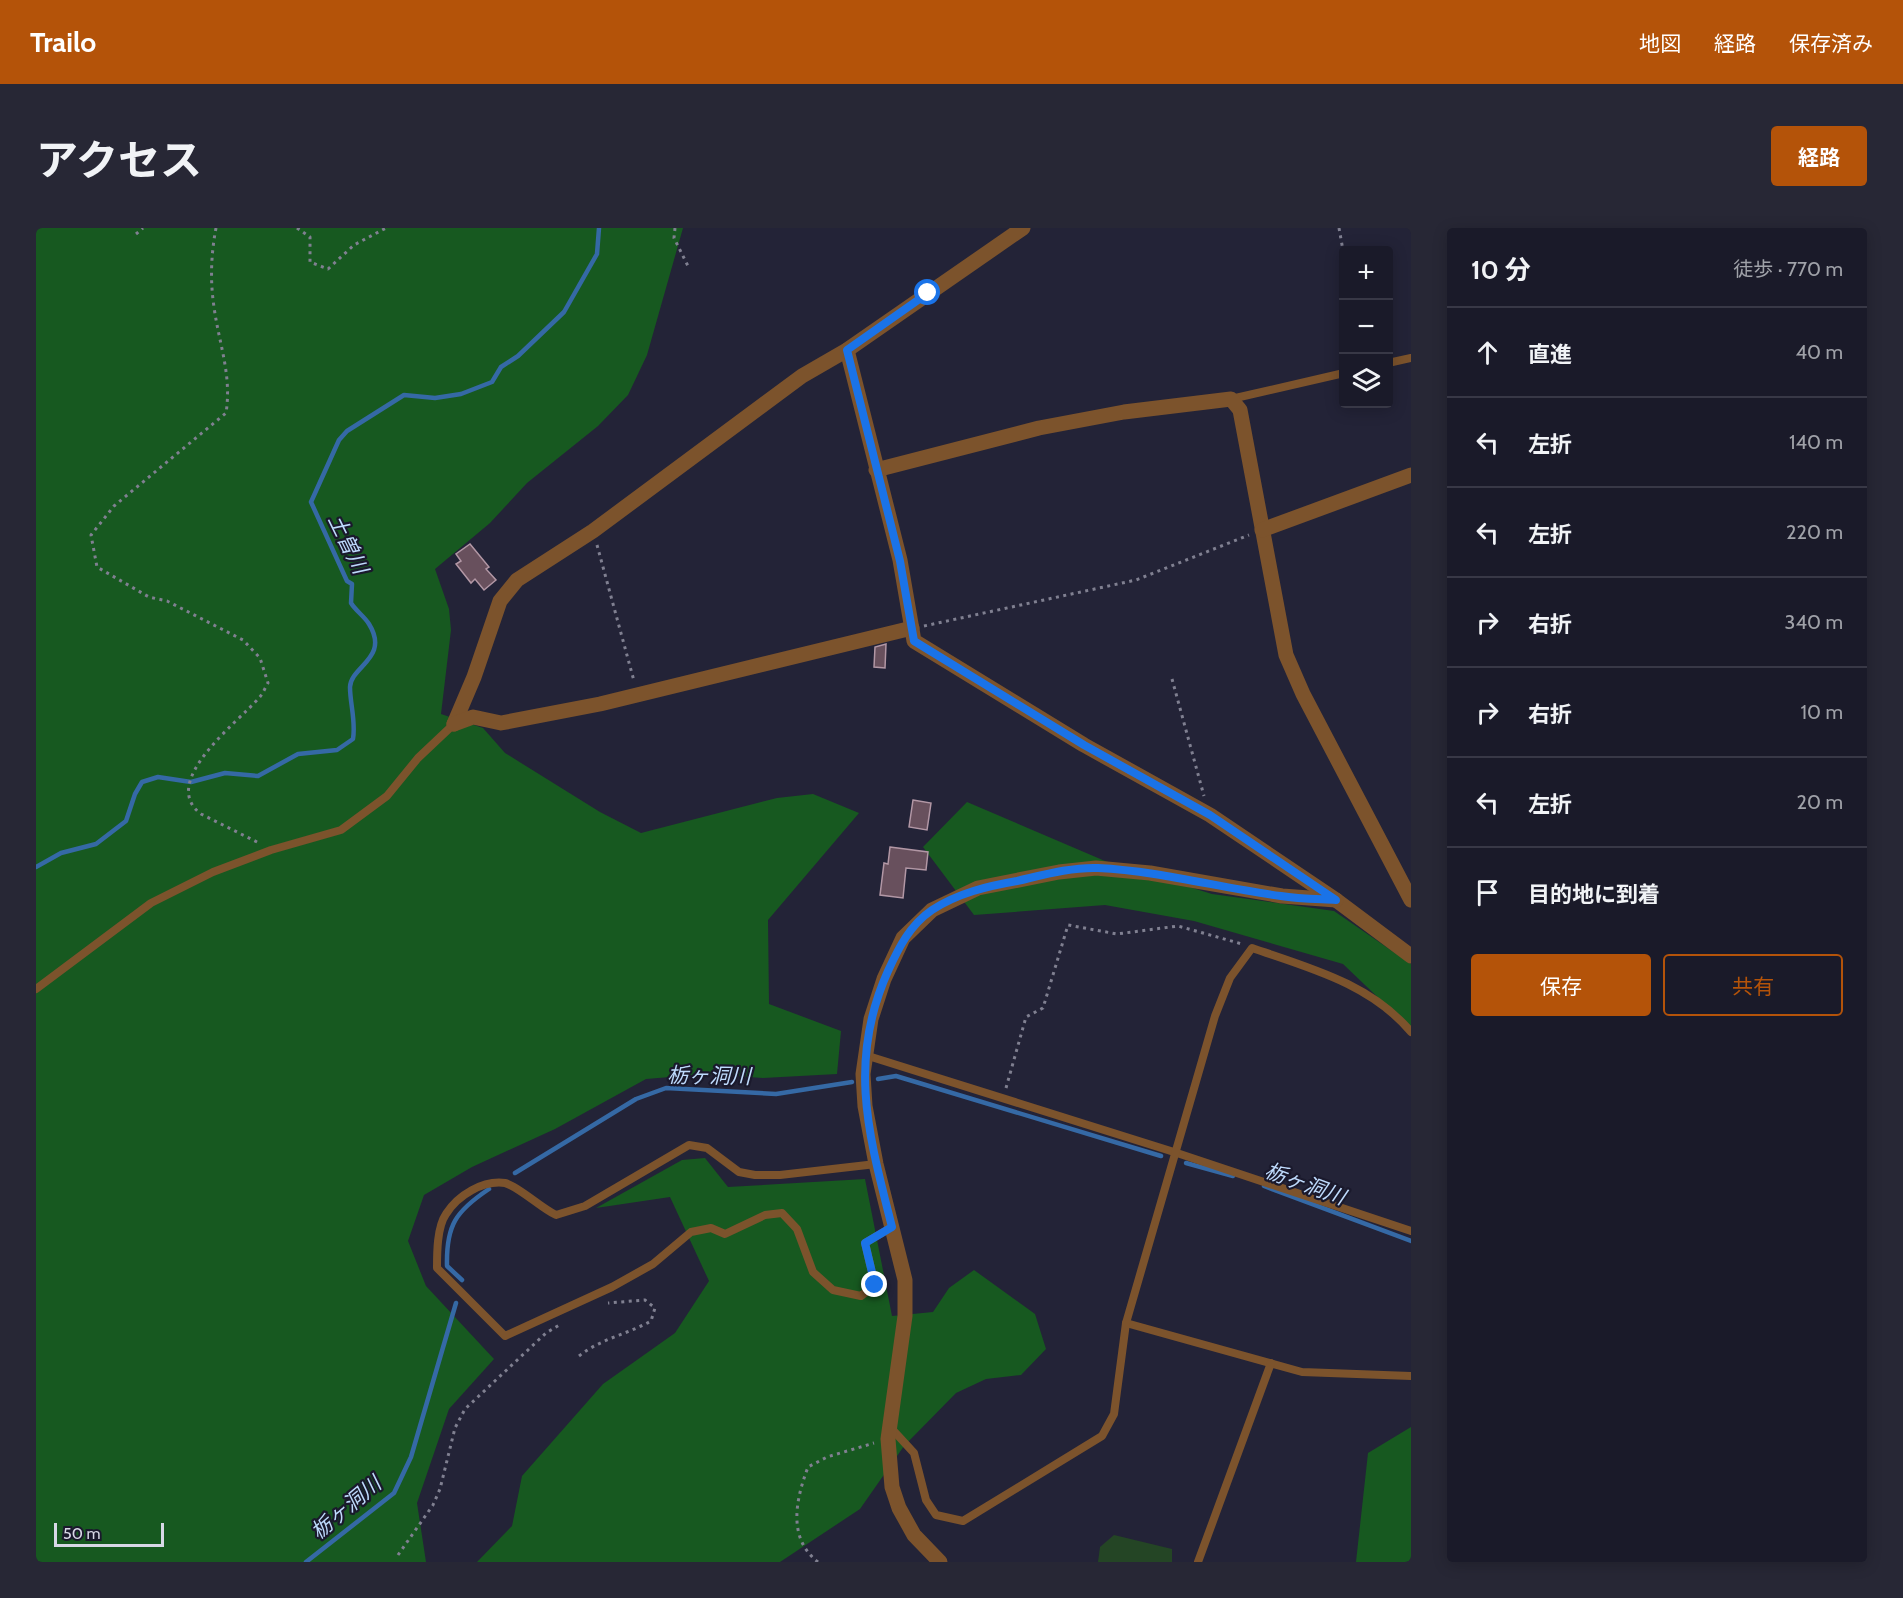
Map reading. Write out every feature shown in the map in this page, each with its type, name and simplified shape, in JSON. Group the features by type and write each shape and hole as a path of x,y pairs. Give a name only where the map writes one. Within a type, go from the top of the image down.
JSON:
{"street":[{"path":"454,724 474,677 500,601 518,580 593,531 802,376 847,350 1023,228"},
{"path":"847,350 900,561 914,641 1084,745 1210,815 1336,900 1411,956"},
{"path":"876,470 1040,428 1124,412 1231,399 1240,410 1286,655 1411,900"},
{"path":"1262,530 1411,475"},
{"path":"454,724 473,717 501,723 600,704 912,628"},
{"path":"940,1562 914,1535 899,1508 892,1487 889,1434 905,1316 905,1280 876,1164 865,1106 865,1054 871,1019 884,980 903,938 932,910 978,888 1059,872 1096,868 1150,873 1282,896 1336,900"}],"lane":[{"path":"1393,362 1411,358"},
{"path":"1231,399 1339,375"},
{"path":"36,989 151,903 213,872 272,849 341,831 387,796 418,758 454,724"},
{"path":"889,1434 914,1453 926,1500 936,1515 963,1521 1102,1436 1114,1414 1126,1323 1215,1016 1230,978 1252,948 1322,972 1371,995 1400,1019 1411,1032"},
{"path":"865,1054 1174,1152 1411,1231"},
{"path":"876,1164 780,1175 756,1175 739,1173 707,1148 689,1145 585,1206 556,1215 543,1209 507,1183 485,1183 461,1198 445,1215 437,1250 438,1268 505,1336 612,1287 653,1264 692,1232 711,1228 725,1234 765,1215 782,1213 796,1229 813,1272 833,1290 861,1296 875,1285 865,1243 892,1227"},
{"path":"1126,1323 1302,1372 1411,1376"},
{"path":"1198,1562 1271,1363"}],"path":[{"path":"136,234 143,228"},
{"path":"216,228 211,253 214,307 225,352 229,394 226,413 114,506 91,535 97,567 149,597 167,601 243,640 260,658 268,683 260,697 208,747 189,787 189,794 192,808 201,814 272,849"},
{"path":"297,228 310,237 310,262 328,269 354,245 386,228"},
{"path":"675,228 674,238 688,266"},
{"path":"1339,228 1342,246"},
{"path":"912,628 1136,580 1262,530"},
{"path":"593,531 638,694"},
{"path":"1172,679 1210,815"},
{"path":"1003,1098 1026,1017 1042,1008 1068,925 1117,934 1178,926 1252,948"},
{"path":"579,1356 592,1346 635,1330 651,1321 655,1308 645,1300 600,1304"},
{"path":"398,1555 433,1505 440,1489 454,1428 465,1409 546,1333 564,1322"},
{"path":"818,1562 807,1554 796,1521 797,1498 808,1467 826,1457 889,1434"}],"green space":[{"path":"36,228 683,228 647,355 628,395 598,426 527,483 490,523 435,569 449,609 451,630 441,714 483,728 505,753 600,812 641,833 777,798 813,794 859,813 768,920 769,1004 841,1031 837,1074 763,1078 706,1074 646,1079 555,1129 472,1167 424,1195 408,1241 426,1286 494,1359 449,1409 417,1503 426,1562 36,1562"},
{"path":"967,802 1105,861 1212,894 1334,911 1411,964 1411,1029 1343,964 1194,921 1105,905 974,915 923,847"},
{"path":"705,1158 728,1187 865,1179 892,1316 933,1312 949,1288 974,1270 1035,1314 1046,1349 1021,1375 986,1379 956,1393 904,1446 860,1509 780,1562 477,1562 512,1526 522,1476 603,1384 675,1333 709,1281 670,1197 596,1208 682,1160"},
{"path":"1411,1427 1411,1562 1356,1562 1368,1453"},
{"path":"1114,1535 1172,1549 1172,1562 1098,1562 1100,1547"}],"building":[{"path":"470,544 489,567 486,569 496,580 484,590 475,579 471,583 456,564 461,561 456,554"},
{"path":"886,644 885,668 874,667 875,647"},
{"path":"913,800 931,803 927,830 909,827"},
{"path":"890,847 928,852 926,870 906,868 903,898 880,895 884,863 888,864"}],"waterway":[{"name":"土曽川","path":"36,867 61,853 96,844 126,821 135,794 142,782 158,777 191,782 225,773 258,776 298,754 337,750 353,739 350,687 356,673 372,653 375,645 374,636 367,621 351,603 352,584 347,581 311,502 339,440 347,431 404,395 435,398 461,394 492,382 501,367 518,356 564,312 597,254 599,228"},
{"name":"栃ヶ洞川","path":"878,1079 896,1076 1161,1156"},
{"name":"栃ヶ洞川","path":"515,1173 636,1099 666,1088 776,1094 852,1082"},
{"name":"栃ヶ洞川","path":"1186,1163 1233,1176"},
{"name":"栃ヶ洞川","path":"1264,1186 1411,1241"},
{"name":"栃ヶ洞川","path":"462,1280 447,1266 448,1240 451,1229 461,1212 489,1189"},
{"name":"栃ヶ洞川","path":"306,1562 394,1493 411,1457 456,1303"}],"route":[{"path":"875,1285 865,1243 892,1227 876,1164 865,1106 863,1074 865,1054 871,1019 884,980 903,938 932,910 978,888 1059,872 1096,868 1150,873 1282,896 1336,900 1210,815 1084,745 914,641 900,561 847,350 928,293"}]}
